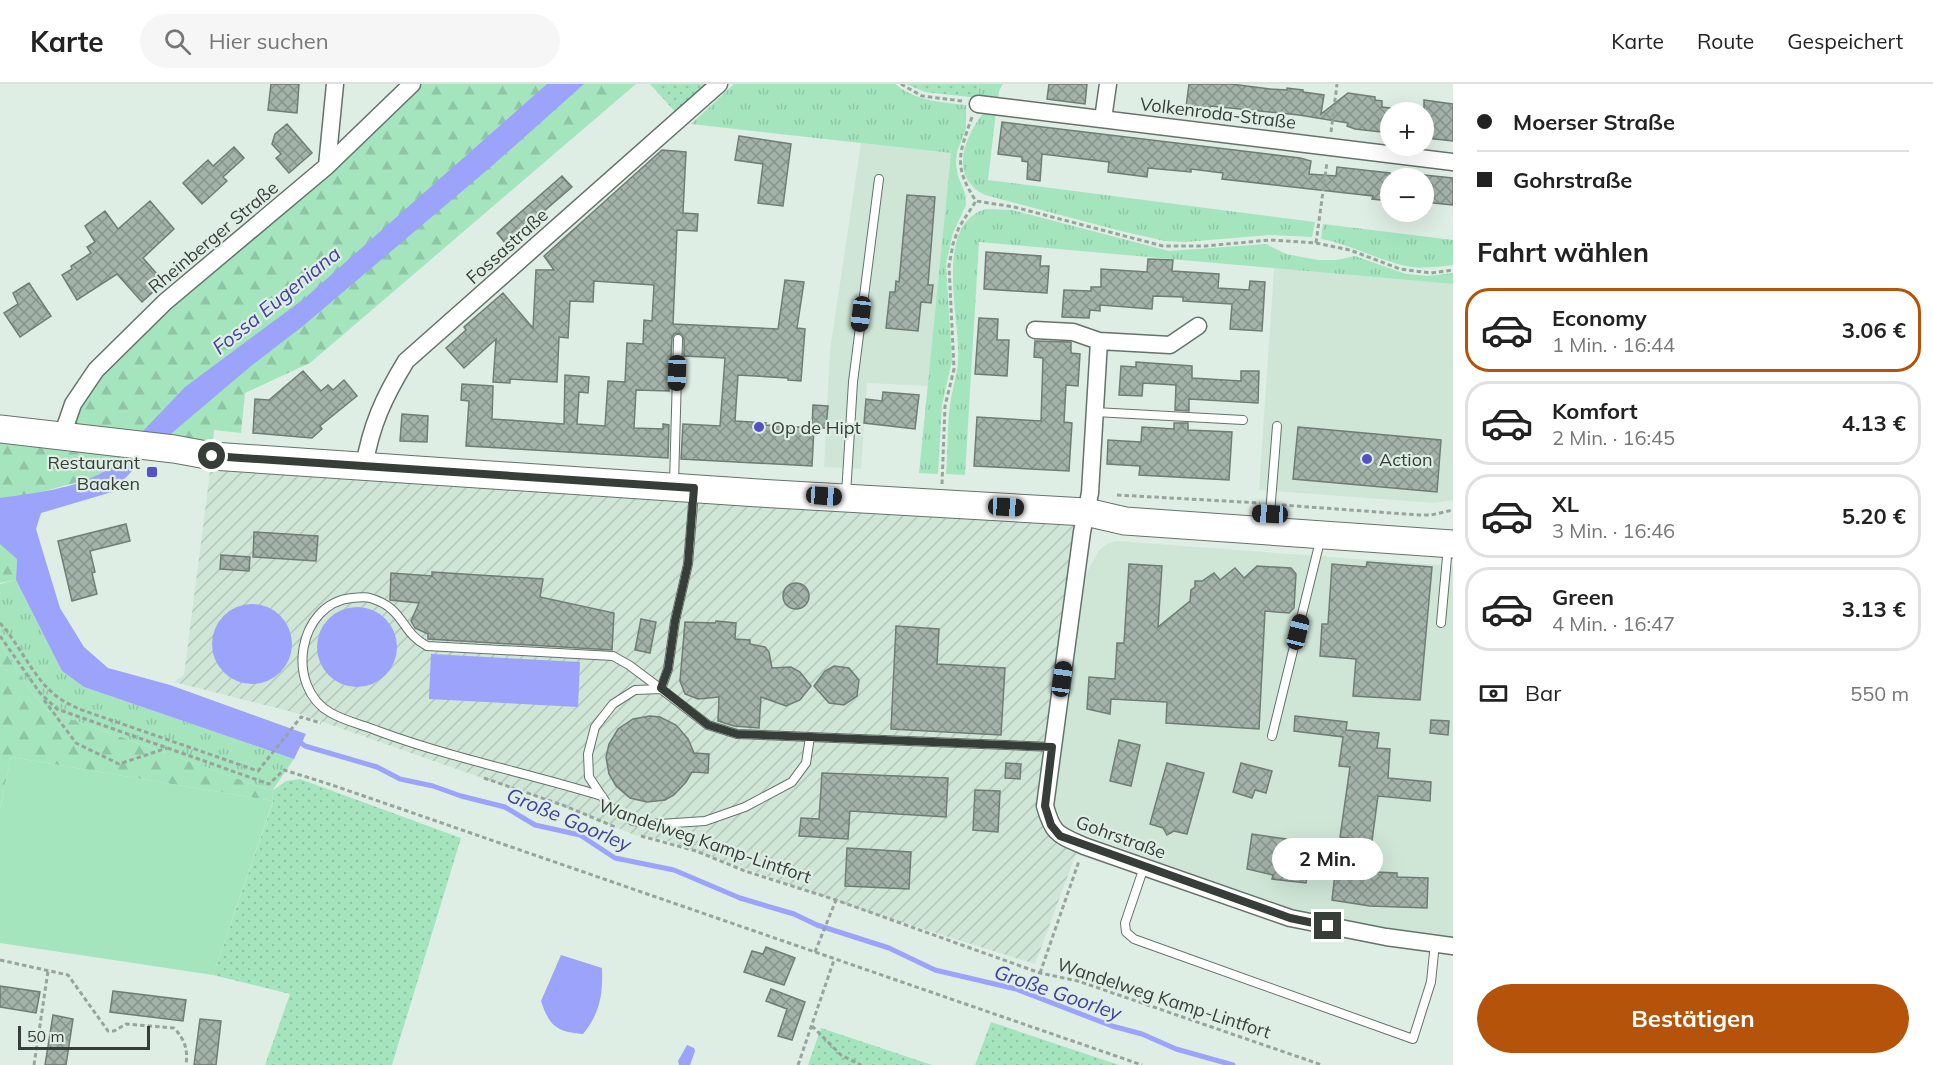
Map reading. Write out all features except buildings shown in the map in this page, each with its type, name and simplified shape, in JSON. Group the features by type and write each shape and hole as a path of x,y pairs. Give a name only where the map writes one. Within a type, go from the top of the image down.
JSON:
{"main road":[{"path":"0,429 174,449 212,456 1086,512 1125,521 1322,534 1451,538"},
{"path":"1086,512 1125,505 1270,514 1451,538"}],"street":[{"path":"327,166 335,84"},
{"name":"Rheinberger Straße","path":"62,436 73,404 96,370 165,302 327,166 412,84"},
{"name":"Fossastraße","path":"364,467 368,444 385,396 406,362 719,84"},
{"path":"1103,118 1108,84"},
{"name":"Volkenroda-Straße","path":"978,104 1453,162"},
{"path":"1035,330 1073,332 1099,341 1170,345 1198,326"},
{"name":"Gohrstraße","path":"1099,341 1090,493 1045,806 1051,825 1060,836 1084,846 1290,918 1386,937 1453,946"}],"lane":[{"path":"846,498 853,382 879,179"},
{"path":"661,688 668,669 675,621 688,564 678,339"},
{"path":"1095,412 1243,420"},
{"path":"1270,514 1276,426"},
{"path":"1272,736 1322,534"},
{"path":"1441,623 1451,538"},
{"path":"602,796 403,740 330,713 312,696 304,680 302,655 309,630 321,612 339,599 366,597 384,602 399,615 415,640 427,646 613,657 629,665 708,725 737,734 1052,747"},
{"path":"661,688 635,690 613,704 595,727 588,754 589,777 609,807 633,821 660,824 705,821 745,807 792,782 806,763 810,737"},
{"path":"1144,867 1125,923 1126,932 1134,939 1413,1039 1431,982 1435,943"}],"path":[{"path":"901,84 921,96 978,104 961,151 960,164 962,176 976,201"},
{"path":"976,201 1014,207 1162,246 1205,246 1270,240 1316,243 1350,250 1400,269 1431,273 1453,270"},
{"path":"942,485 945,406 954,369 949,266 959,227 976,201"},
{"path":"0,623 10,634 41,681 67,703 258,771 301,717 322,724"},
{"path":"0,636 76,743 119,764 167,748"},
{"path":"40,693 57,709 269,784 284,770 1142,1065"},
{"name":"Wandelweg Kamp-Lintfort","path":"478,776 565,806 618,828"},
{"name":"Wandelweg Kamp-Lintfort","path":"640,836 696,851 745,871 836,900 1040,973 1078,981 1322,1065"},
{"path":"1040,973 1084,846"},
{"path":"815,952 836,900"},
{"path":"0,960 68,975 108,1031 114,1031 126,1024 174,1028 183,1038 187,1052 186,1065"},
{"path":"798,1065 834,960"},
{"path":"34,1065 48,971"},
{"path":"812,1026 841,1055 861,1065"}],"shaded area":[{"path":"861,143 951,153 928,386 867,383 861,469 824,467 830,350"},
{"path":"1274,268 1453,284 1453,500 1434,503 1259,490"},
{"path":"212,456 1086,519 1048,810 1077,851 1035,964 850,906 665,840 634,835 590,816 300,714 174,682 184,675"},
{"path":"1116,541 1453,566 1453,937 1382,930 1295,914 1066,827 1054,807 1059,743 1080,608 1087,572 1099,550"}],"green space":[{"path":"412,84 636,84 310,363 245,393 241,433 214,430 212,456 130,446 105,471 93,478 41,492 17,559 16,580 0,583 0,429 62,436 96,370"},
{"path":"650,84 712,84 678,115"},
{"path":"734,84 895,84 920,97 937,102 966,105 966,128 957,152 956,164 965,193 966,205 953,233 946,264 952,361 942,405 938,474 919,473 951,153 691,124"},
{"path":"906,84 977,84 978,98 925,92"},
{"path":"977,84 1003,84 998,100 978,98"},
{"path":"985,111 996,112 988,180 1315,222 1312,237 1270,235 1185,242 1165,241 985,195 966,178 963,156 971,132"},
{"path":"986,209 1012,210 1169,251 1266,244 1286,254 1318,260 1336,260 1355,256 1406,274 1428,276 1453,273 1453,284 979,242 965,475 946,474 949,414 958,360 953,276 954,253 959,233 969,218"},
{"path":"1323,224 1453,240 1453,265 1418,267 1395,263 1321,239"},
{"path":"16,580 62,671 84,687 294,759 272,791 48,711 32,692 0,644 0,584"},
{"path":"0,644 32,692 48,711 272,791 273,801 11,757 0,808"},
{"path":"11,757 273,801 213,975 0,943 0,808"},
{"path":"300,779 461,838 392,1065 265,1065 290,994 213,975 273,802 272,791 286,781"},
{"path":"991,1022 1119,1065 975,1065"},
{"path":"821,1028 932,1065 808,1065"}],"water":[{"path":"547,84 584,84 493,165 303,326 251,366 153,449 112,492 41,513 36,529 60,608 84,647 108,668 170,685 306,734 294,759 84,687 62,671 16,580 17,559 0,544 0,498 68,486 105,471 185,387 305,298"},
{"path":"252,604 267,607 280,616 289,629 292,644 289,659 280,672 267,681 252,684 237,681 224,672 215,659 212,644 215,629 224,616 237,607"},
{"path":"357,607 372,610 385,619 394,632 397,647 394,662 385,675 372,684 357,687 342,684 329,675 320,662 317,647 320,632 329,619 342,610"},
{"path":"431,654 580,662 578,707 429,699"},
{"path":"561,955 602,968 602,987 597,1011 583,1034 567,1032 555,1026 547,1016 541,1001"},
{"path":"687,1045 695,1051 690,1065 679,1065 678,1061"}],"waterway":[{"name":"Große Goorley","path":"296,739 305,746 377,767 400,779 505,807 535,825 580,835 615,858 674,870 740,898 794,914 817,925 889,948 935,970 1016,989 1112,1026 1142,1034 1176,1049 1233,1065"}],"place":[{"name":"Op de Hipt","path":"759,427"},
{"name":"Action","path":"1367,459"},
{"name":"Restaurant Baaken","path":"152,472"}],"route":[{"path":"212,456 694,488 688,564 675,621 668,669 661,688 708,725 737,734 1052,747 1045,806 1051,825 1060,836 1290,918 1328,926"}],"water label":[{"name":"Fossa Eugeniana","path":"276,300"}]}
